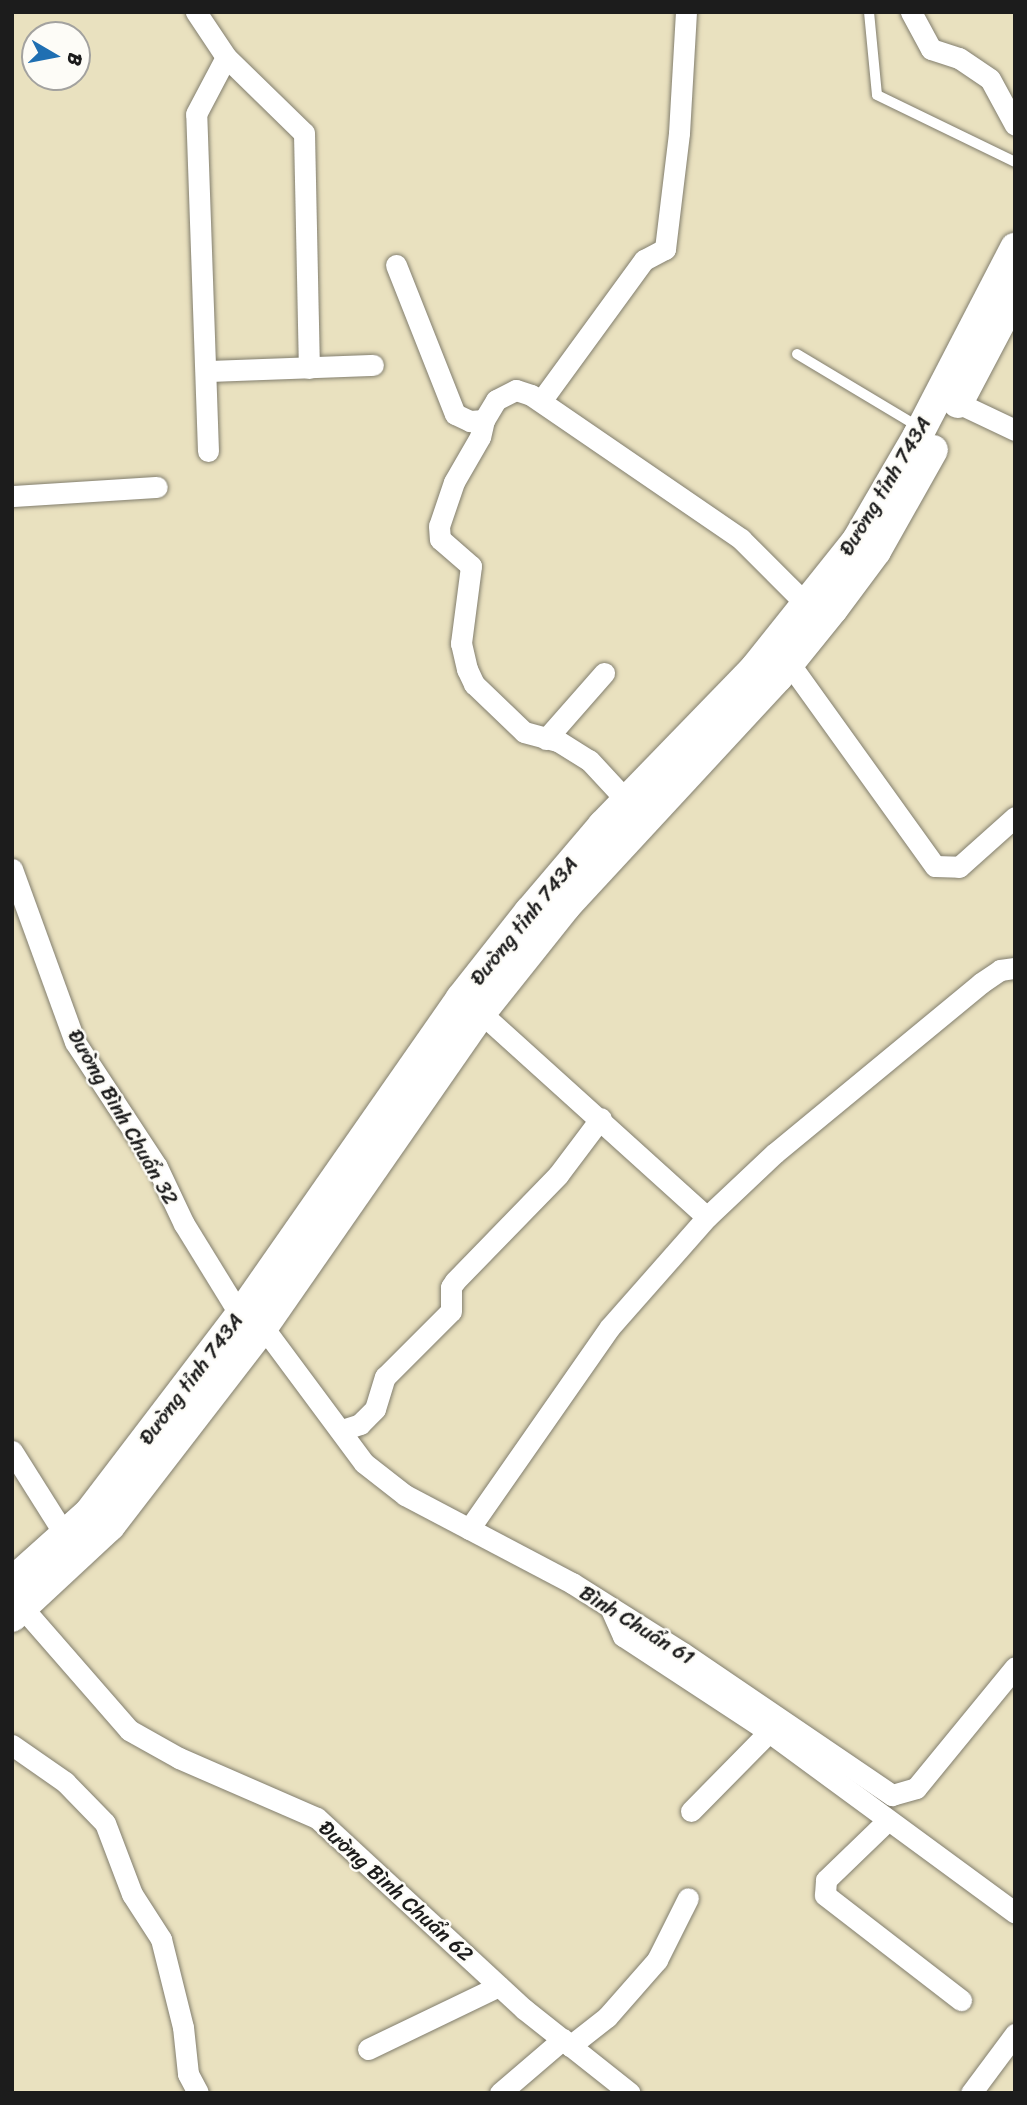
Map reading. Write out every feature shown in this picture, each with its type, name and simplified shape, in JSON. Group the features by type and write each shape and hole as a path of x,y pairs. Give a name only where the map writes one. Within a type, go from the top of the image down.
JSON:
{"main road":[{"name":"Đường tỉnh 743A","path":"15,1601 110,1526 252,1321 461,998 626,800 755,668 857,540 922,429 1015,248"},
{"name":"Đường tỉnh 743A","path":"15,1601 65,1535 89,1513 252,1321 481,1013 566,906 789,663 876,551 1015,295"}],"street":[{"path":"196,12 226,57 304,133 309,368"},
{"path":"541,401 644,260 665,249 679,133 686,12"},
{"path":"911,12 931,49 959,58 990,79 1015,125"},
{"path":"208,451 196,114 226,57"},
{"path":"396,265 455,414 470,421 484,420"},
{"path":"205,371 373,365"},
{"path":"626,800 589,760 546,739 524,732 474,684 461,643 471,566 440,539 446,500 496,400 516,390 541,401 741,539 806,604"},
{"path":"958,402 1015,430"},
{"path":"12,496 157,487"},
{"path":"789,663 935,866 960,867 1015,817"},
{"path":"546,739 604,673"},
{"name":"Đường Bình Chuẩn 32","path":"12,869 75,1041 122,1120 158,1167 184,1224 252,1321"},
{"path":"469,1528 610,1327 707,1217 775,1153 981,983 1000,971 1015,968"},
{"path":"481,1013 601,1118 707,1217"},
{"path":"342,1430 360,1424 375,1409 385,1377 451,1311 450,1287 558,1175 601,1118"},
{"name":"Bình Chuẩn 61","path":"252,1321 342,1430 364,1463 395,1487 610,1607 892,1795 916,1788 1015,1667"},
{"path":"12,1451 65,1535"},
{"name":"Đường Bình Chuẩn 62","path":"15,1601 129,1730 179,1758 317,1818 499,1986 630,2093"},
{"path":"610,1607 623,1636 769,1732 1015,1913"},
{"path":"691,1811 769,1732"},
{"path":"12,1745 65,1782 105,1823 132,1894 161,1939 183,2026 188,2074 198,2093"},
{"path":"887,1821 826,1880 825,1895 961,2000"},
{"path":"500,2093 607,2017 657,1960 688,1898"},
{"path":"368,2049 499,1986"},
{"path":"971,2093 1015,2034"}],"lane":[{"path":"869,12 877,95 1015,162"},
{"path":"797,354 922,429"}]}
